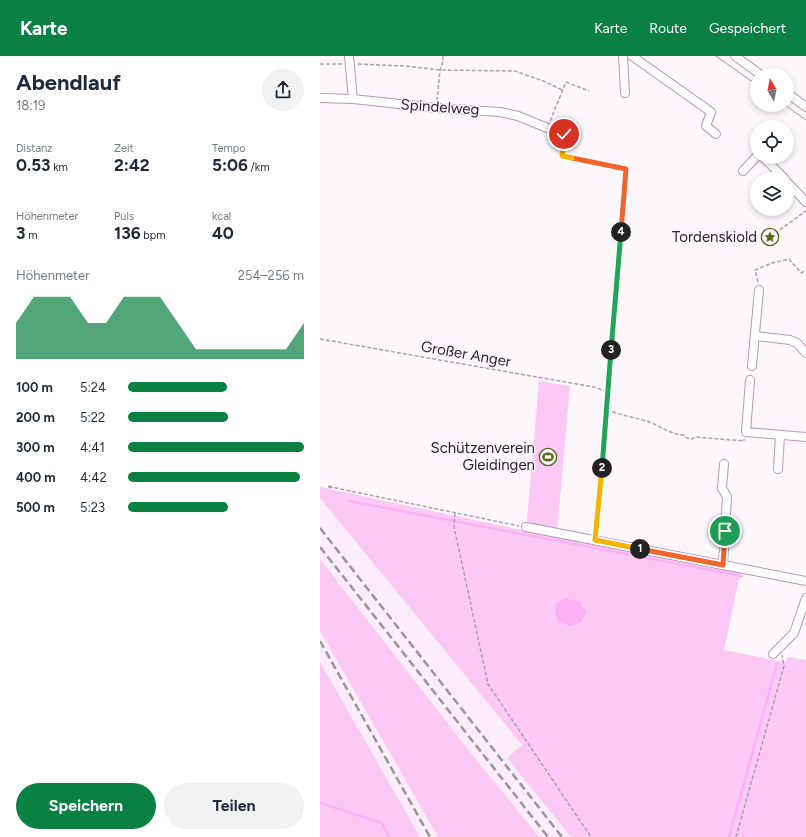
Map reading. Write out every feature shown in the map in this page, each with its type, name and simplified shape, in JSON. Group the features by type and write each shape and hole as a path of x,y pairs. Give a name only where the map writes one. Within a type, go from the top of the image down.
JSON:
{"street":[{"path":"623,56 625,92"},
{"path":"632,56 711,112 706,126 716,134"},
{"path":"735,56 752,68"},
{"path":"350,60 353,99"},
{"name":"Spindelweg","path":"320,98 353,99 436,108 500,112 518,116 560,133"},
{"path":"794,99 806,107"},
{"path":"743,171 750,164"},
{"path":"770,164 777,172"},
{"path":"794,189 806,202"},
{"path":"752,366 760,290"},
{"path":"755,336 790,340 798,343 806,353"},
{"path":"750,380 746,432 806,437"},
{"path":"778,469 780,435"},
{"path":"723,565 728,497 722,488 724,464"},
{"path":"526,527 806,581"},
{"path":"772,654 794,633 806,598"}],"path":[{"path":"436,108 443,56"},
{"path":"320,64 350,60 440,70 515,71 546,82 562,90"},
{"path":"546,128 566,82 589,91"},
{"path":"560,133 562,156 626,169 595,540"},
{"path":"770,237 806,211"},
{"path":"760,290 755,270 789,259 801,273 806,270"},
{"name":"Großer Anger","path":"320,339 594,387 607,392"},
{"path":"607,409 616,414 649,422 677,435 684,435 687,438 692,439 695,437 744,441 746,432"},
{"path":"331,487 526,527"},
{"path":"455,513 454,527 488,684 591,837"},
{"path":"736,837 784,666 781,646"}],"shaded area":[{"path":"539,381 570,386 557,532 741,569 724,650 785,662 788,657 806,660 806,837 571,837 507,758 522,745 320,498 320,487 526,531"},
{"path":"320,498 522,745 508,758 571,837 539,837 474,757 320,559"},
{"path":"320,559 474,757 539,837 438,837 320,631"},
{"path":"565,598 580,602 586,612 582,622 569,626 558,621 555,614 556,604"},
{"path":"320,631 438,837 420,837 320,662"},
{"path":"320,662 420,837 320,837"}],"waterway":[{"path":"349,501 742,576"},
{"path":"729,837 777,664"},
{"path":"320,803 382,823 389,837"}],"tram line":[{"path":"716,56 750,80"},
{"path":"794,111 806,120"}],"railway":[{"path":"320,528 562,837"},
{"path":"320,547 548,837"},
{"path":"320,641 430,837"}],"place":[{"name":"Tordenskiold","path":"770,237"},
{"name":"Schützenverein Gleidingen","path":"548,457"}],"route":[{"path":"564,134 562,156 626,169 595,540 723,565 725,531"}]}
